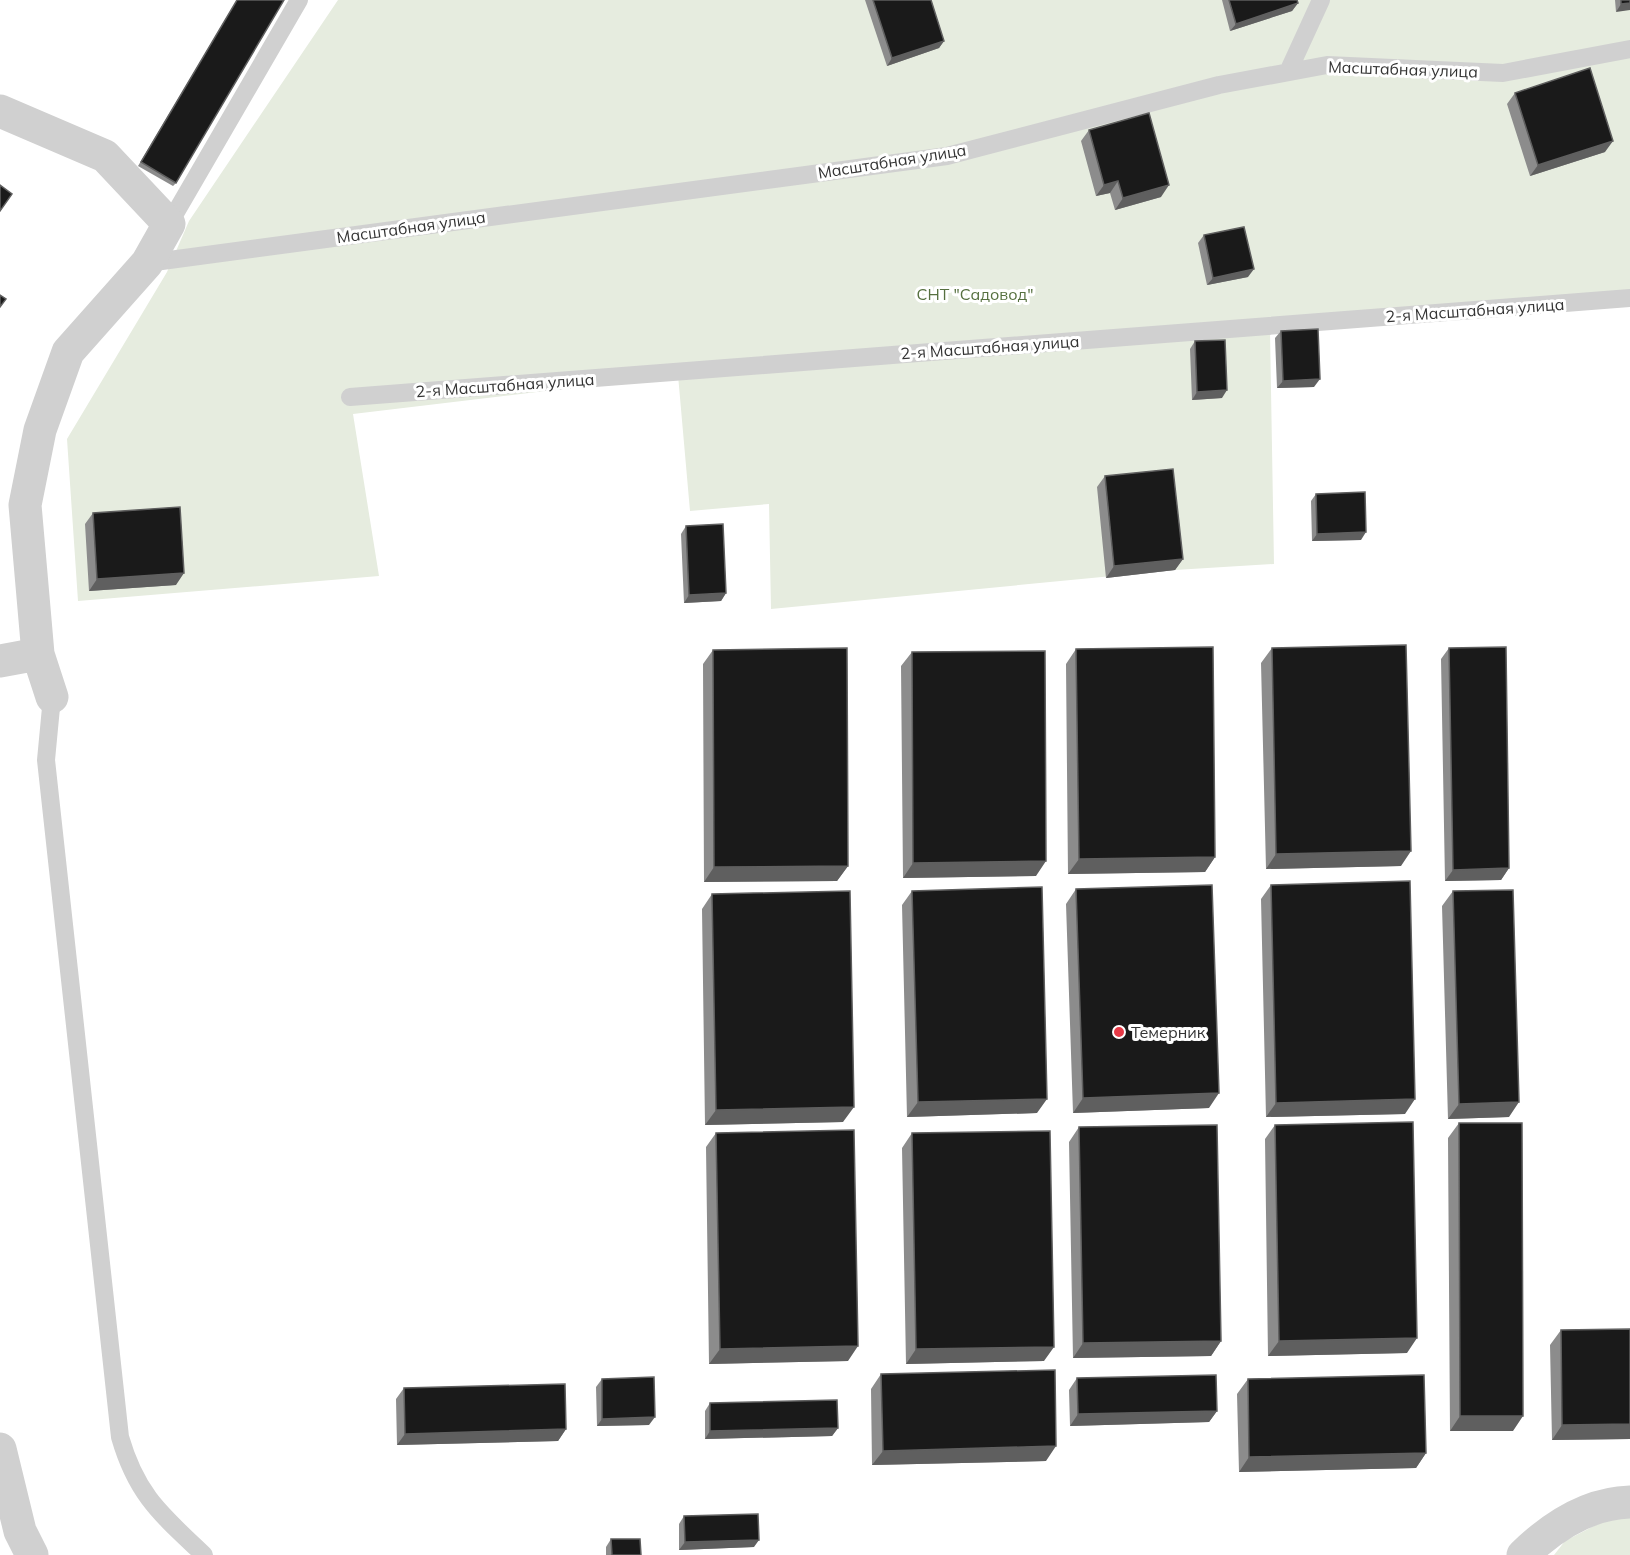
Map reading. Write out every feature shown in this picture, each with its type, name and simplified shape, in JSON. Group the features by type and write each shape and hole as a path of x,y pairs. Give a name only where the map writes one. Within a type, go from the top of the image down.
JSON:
{"street":[{"path":"0,111 105,156 169,224 147,263 68,352 40,430 25,505 38,654 51,697"},
{"path":"0,661 38,654"},
{"path":"0,1449 20,1531 32,1555"},
{"path":"1530,1552 1569,1518 1613,1503 1630,1502"}],"lane":[{"path":"169,224 299,0"},
{"path":"1288,72 1321,0"},
{"name":"Масштабная улица","path":"147,263 947,156 1218,85 1328,64 1503,73 1630,49"},
{"name":"2-я Масштабная улица","path":"350,397 1630,298"},
{"path":"51,697 46,760 120,1437 129,1467 153,1506 204,1555"}],"green space":[{"name":"СНТ \"Садовод\"","path":"338,0 1630,0 1630,301 1270,331 1274,564 1175,570 771,609 769,504 690,511 678,375 353,414 379,576 78,601 67,439 167,272 189,221"},
{"path":"1617,1514 1630,1514 1630,1555 1554,1555 1565,1541"}],"building":[{"path":"237,0 284,0 176,183 141,162"},
{"path":"873,0 931,0 944,41 892,58"},
{"path":"1229,0 1297,0 1298,3 1236,24"},
{"path":"1621,0 1630,0 1630,3 1621,4"},
{"path":"1590,68 1613,141 1538,165 1515,93"},
{"path":"1149,113 1169,185 1123,198 1118,181 1104,185 1089,130"},
{"path":"0,185 12,194 0,211"},
{"path":"1244,227 1254,269 1213,278 1204,235"},
{"path":"0,295 6,299 0,307"},
{"path":"1318,329 1320,379 1283,381 1281,331"},
{"path":"1225,340 1227,390 1197,392 1195,341"},
{"path":"1173,469 1183,559 1114,566 1105,476"},
{"path":"1365,492 1366,532 1317,534 1316,494"},
{"path":"180,507 184,573 97,579 93,513"},
{"path":"723,524 726,593 689,595 686,526"},
{"path":"1406,645 1411,851 1276,854 1272,648"},
{"path":"1213,647 1215,857 1079,859 1076,649"},
{"path":"1506,647 1509,868 1453,870 1449,648"},
{"path":"847,648 848,866 714,867 713,650"},
{"path":"1045,651 1046,861 913,863 912,652"},
{"path":"1410,881 1415,1099 1276,1103 1271,885"},
{"path":"1212,885 1219,1093 1083,1098 1076,889"},
{"path":"1042,887 1047,1099 918,1102 912,891"},
{"path":"1513,890 1519,1102 1459,1104 1453,891"},
{"path":"850,891 854,1107 716,1110 712,894"},
{"path":"1413,1122 1417,1338 1279,1341 1275,1125"},
{"path":"1459,1123 1522,1123 1523,1416 1460,1416"},
{"path":"1217,1125 1221,1341 1083,1343 1079,1127"},
{"path":"854,1130 858,1346 720,1349 716,1133"},
{"path":"1050,1131 1054,1347 916,1349 912,1133"},
{"path":"1630,1329 1630,1424 1562,1425 1561,1330"},
{"path":"1055,1370 1056,1446 883,1451 881,1374"},
{"path":"1216,1375 1217,1411 1078,1414 1077,1378"},
{"path":"1424,1375 1426,1453 1249,1457 1248,1379"},
{"path":"654,1377 655,1417 602,1419 602,1379"},
{"path":"565,1384 566,1429 405,1434 404,1388"},
{"path":"837,1400 838,1428 710,1431 710,1403"},
{"path":"758,1514 759,1540 685,1542 684,1516"},
{"path":"611,1539 640,1539 641,1555 612,1555"}],"place":[{"name":"Темерник","path":"1119,1032"}]}
